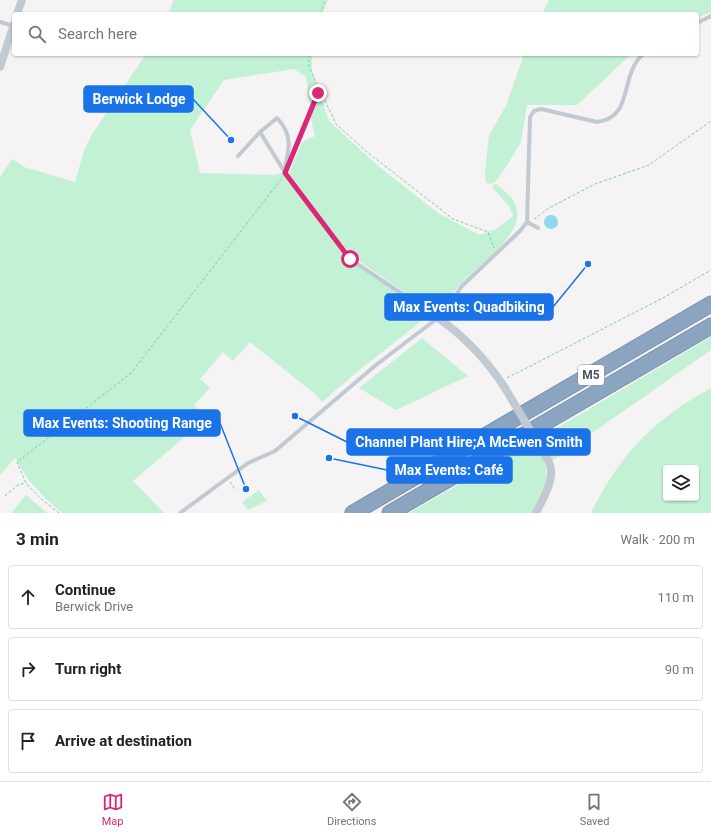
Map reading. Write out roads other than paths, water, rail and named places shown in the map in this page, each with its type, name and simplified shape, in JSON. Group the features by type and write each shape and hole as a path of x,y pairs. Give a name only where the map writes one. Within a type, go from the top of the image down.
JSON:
{"highway":[{"name":"M5","path":"352,513 711,304"},
{"name":"M5","path":"390,513 711,326"}],"street":[{"path":"18,12 22,0"},
{"path":"0,67 12,31"},
{"path":"438,318 455,330 503,385 546,457 550,466 551,478 536,513"}],"lane":[{"path":"699,22 711,16"},
{"path":"0,22 12,25"},
{"path":"180,513 248,463 275,451 376,365 443,314 462,286 528,223 530,117 534,112 541,109 597,122 604,121 619,110 632,66 641,56"},
{"path":"238,156 260,132 277,118 288,131 290,142 285,172"},
{"path":"260,132 285,172 350,259 438,318"},
{"path":"528,223 538,228"}],"water":[{"path":"548,215 554,215 558,219 558,225 554,229 548,229 544,225 544,219"}],"place":[{"name":"Berwick Lodge","path":"231,140"},
{"name":"Max Events: Quadbiking","path":"588,264"},
{"name":"Channel Plant Hire;A McEwen Smith","path":"295,416"},
{"name":"Max Events: Café","path":"329,458"},
{"name":"Max Events: Shooting Range","path":"246,489"}]}
